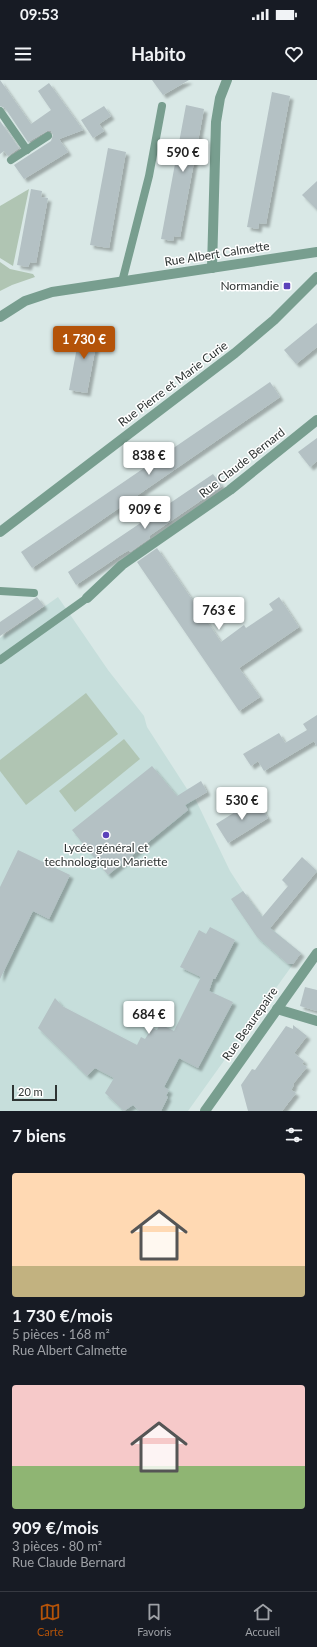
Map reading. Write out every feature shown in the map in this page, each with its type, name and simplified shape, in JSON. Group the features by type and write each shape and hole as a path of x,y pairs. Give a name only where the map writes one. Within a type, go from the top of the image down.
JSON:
{"street":[{"path":"212,268 216,122 220,98 227,80"},
{"name":"Rue Albert Calmette","path":"0,317 20,303 44,294 317,252"},
{"name":"Rue Pierre et Marie Curie","path":"0,532 235,353 274,320 317,277"},
{"name":"Rue Claude Bernard","path":"87,598 122,565 230,490 317,420"},
{"name":"Rue Beaurepaire","path":"205,1111 317,953"},
{"path":"276,1009 317,1021"}],"lane":[{"path":"122,282 149,176 162,106"},
{"path":"0,111 27,150"},
{"path":"11,160 48,136"},
{"path":"0,591 34,593"},
{"path":"0,660 45,630 87,598"}],"shaded area":[{"name":"Lycée général et technologique Mariette","path":"58,597 108,670 144,716 147,727 187,789 190,788 230,871 243,891 272,929 301,953 188,1111 0,1111 0,638"}],"green space":[{"path":"29,189 13,266 0,258 0,206"},
{"path":"0,262 10,269 33,274 35,277 0,291"},
{"path":"86,693 118,734 26,805 0,771 0,760"},
{"path":"124,739 140,759 75,812 59,791"}],"building":[{"path":"0,80 31,124 51,110 38,91 49,83 83,130 59,139 68,152 24,179 14,165 51,141 53,135 51,131 47,131 28,142 5,108 0,106"},
{"path":"152,80 189,80 163,95"},
{"path":"272,92 290,96 266,224 259,223 258,229 247,227"},
{"path":"186,105 204,109 180,237 174,236 173,241 161,239"},
{"path":"104,106 111,116 99,124 104,131 93,138 81,120"},
{"path":"0,121 19,148 8,156 4,151 0,154"},
{"path":"108,148 126,152 109,248 90,245"},
{"path":"317,181 317,210 302,195"},
{"path":"31,189 42,191 41,197 48,198 36,263 30,262 28,267 17,265"},
{"path":"317,323 317,347 296,364 284,350"},
{"path":"81,326 99,329 87,393 69,390"},
{"path":"270,382 280,397 32,568 21,552"},
{"path":"317,438 317,461 310,467 298,452"},
{"path":"213,474 222,486 149,536 150,538 130,552 129,550 119,556 76,585 68,572"},
{"path":"157,548 221,642 244,625 246,628 273,610 269,604 279,597 299,627 239,668 260,697 239,711 137,562"},
{"path":"37,597 44,606 0,636 0,622"},
{"path":"317,715 317,747 314,741 264,771 258,761 251,766 243,754 279,733 285,743 307,730 303,724"},
{"path":"152,766 177,796 201,781 207,792 185,805 188,810 108,875 72,830"},
{"path":"256,799 268,818 228,843 216,824"},
{"path":"18,850 70,875 49,919 33,911 0,979 0,887"},
{"path":"302,857 317,871 270,928 301,953 293,964 288,964 257,937 231,899 243,891 262,917 288,886 282,880"},
{"path":"210,927 235,940 215,979 213,979 209,991 233,1002 198,1068 179,1058 164,1087 169,1090 166,1096 168,1097 161,1111 139,1111 133,1105 124,1111 105,1093 114,1078 95,1068 87,1076 38,1028 55,998 62,1006 137,1045 141,1037 145,1039 152,1028 157,1030 160,1024 174,1031 201,977 180,967 199,930 206,934"},
{"path":"305,987 317,990 317,1011 300,1006"},
{"path":"293,1025 307,1036 294,1053 304,1061 302,1064 307,1067 293,1084 294,1085 291,1090 296,1093 282,1111 248,1111 241,1085 252,1069 255,1070 286,1026 293,1029"}],"place":[{"name":"Normandie","path":"287,286"},
{"name":"Lycée général et technologique Mariette","path":"106,835"}]}
